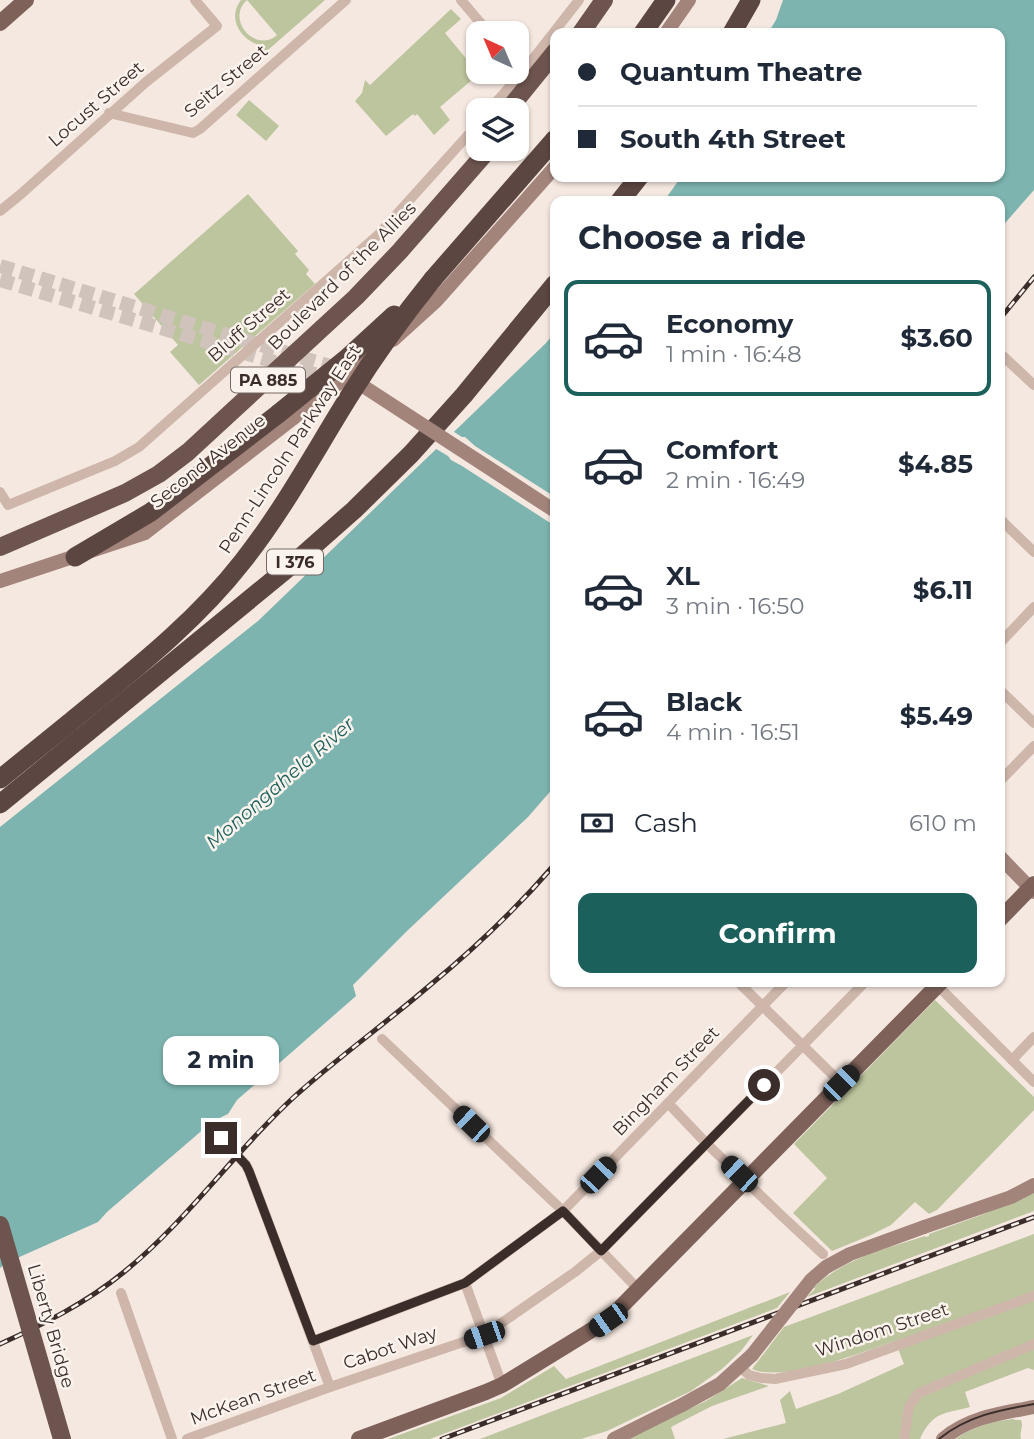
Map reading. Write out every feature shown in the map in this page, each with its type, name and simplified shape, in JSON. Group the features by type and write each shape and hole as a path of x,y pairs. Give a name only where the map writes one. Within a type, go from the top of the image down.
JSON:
{"highway":[{"path":"570,28 589,0"},
{"path":"584,28 604,0"},
{"path":"646,28 666,0"},
{"path":"736,28 751,0"},
{"path":"518,98 550,57"},
{"path":"529,100 550,74"},
{"name":"Penn-Lincoln Parkway East","path":"0,779 166,643 228,580 271,523 372,362 433,279 550,145"},
{"name":"Boulevard of the Allies","path":"0,536 99,496 132,478 192,436 379,258 466,160"},
{"name":"Boulevard of the Allies","path":"0,547 125,493 159,474 188,452 356,297 479,161"},
{"path":"624,196 635,182"},
{"path":"75,557 157,507 278,414 346,359 433,279"},
{"name":"I 376","path":"0,804 294,563 354,510 456,405 550,290"},
{"name":"Liberty Bridge","path":"0,1225 62,1439"}],"main road":[{"path":"0,23 26,0"},
{"path":"669,28 689,0"},
{"name":"Second Avenue","path":"0,581 134,538 151,530 402,332 436,301 550,173"},
{"path":"324,371 366,388 550,508"},
{"path":"1005,862 1033,888 1005,914"},
{"path":"359,1439 502,1385 608,1320 933,987"},
{"path":"614,1439 720,1384 752,1355 811,1280 826,1266 850,1254 1011,1197 1034,1185"},
{"path":"943,1439 965,1424 984,1417 1034,1407"}],"street":[{"name":"Locust Street","path":"0,211 146,82 217,26 195,0"},
{"name":"Seitz Street","path":"110,113 193,133 346,0"},
{"path":"461,0 479,21"},
{"path":"555,28 579,0"},
{"path":"529,58 550,33"},
{"name":"Bluff Street","path":"0,492 8,505 115,461 139,447 378,235 466,137"},
{"path":"1005,361 1034,385"},
{"path":"1005,524 1034,552"},
{"path":"1005,638 1034,607"},
{"path":"1005,695 1034,723"},
{"path":"1005,776 1034,746"},
{"path":"743,987 841,1083"},
{"name":"Bingham Street","path":"313,1341 465,1283 563,1211 781,987"},
{"name":"Cabot Way","path":"330,1387 484,1335 575,1272 601,1251 860,987"},
{"path":"941,987 1034,1082"},
{"path":"1012,1060 1034,1037"},
{"path":"382,1039 563,1211 638,1289"},
{"path":"668,1103 745,1181 823,1254"},
{"path":"221,1138 249,1171 330,1387"},
{"path":"465,1283 502,1385"},
{"path":"121,1293 172,1439"},
{"name":"Windom Street","path":"740,1367 749,1375 775,1379 846,1364 1034,1296"},
{"path":"904,1439 909,1406 919,1393 1034,1344"},
{"name":"McKean Street","path":"187,1439 330,1387"}],"green space":[{"path":"241,0 247,0 325,0 260,57 256,54 264,46 243,35 236,22 237,7","holes":["247,0 277,35 269,40 260,40 252,38 246,32 239,17"]},
{"path":"451,9 461,19 445,33 466,58 467,84 440,107 450,120 434,135 417,114 413,114 386,136 355,101 362,93 365,80 370,85"},
{"path":"249,100 279,126 266,141 236,115"},
{"path":"248,194 298,251 295,254 309,270 306,274 315,284 199,385 170,352 178,345 134,294"},
{"path":"935,1000 1034,1097 1034,1110 937,1210 929,1214 915,1202 891,1225 832,1251 793,1213 827,1178 794,1144"},
{"path":"1034,1192 1034,1211 807,1297 814,1287 853,1261 929,1236"},
{"path":"1034,1234 1034,1370 1028,1368 965,1392 970,1407 935,1418 920,1439 723,1439 786,1423 780,1400 790,1391 796,1409 838,1394 904,1364 895,1341 802,1369 765,1372 752,1369 784,1327"},
{"path":"790,1292 777,1308 430,1439 388,1439 501,1398 554,1366 566,1379"},
{"path":"753,1335 722,1369 691,1391 607,1431 581,1439 480,1439"},
{"path":"742,1378 769,1386 712,1406 671,1427 675,1439 626,1439 706,1401"},
{"path":"1021,1420 1021,1439 955,1439 983,1425"}],"water":[{"path":"783,0 1034,0 1034,190 1005,223 1005,196 668,196 677,182 1005,182 1005,28 771,28"},
{"name":"Monongahela River","path":"550,338 550,792 528,817 353,985 356,996 237,1100 228,1114 213,1121 98,1222 0,1268 0,827 258,621"}],"pier":[{"path":"451,430 465,437 550,494 550,523 451,460 433,447"}],"tunnel":[{"path":"0,266 330,366"},
{"path":"0,280 318,375"}],"tram line":[{"path":"939,1439 972,1419 1034,1404"}],"railway":[{"path":"1005,313 1034,277"},
{"path":"0,1344 64,1312 95,1294 124,1272 169,1231 251,1140 294,1097 462,958 550,869"},
{"path":"442,1439 1034,1217"}],"route":[{"path":"221,1138 249,1171 313,1341 465,1283 563,1211 601,1251 764,1085"}]}
